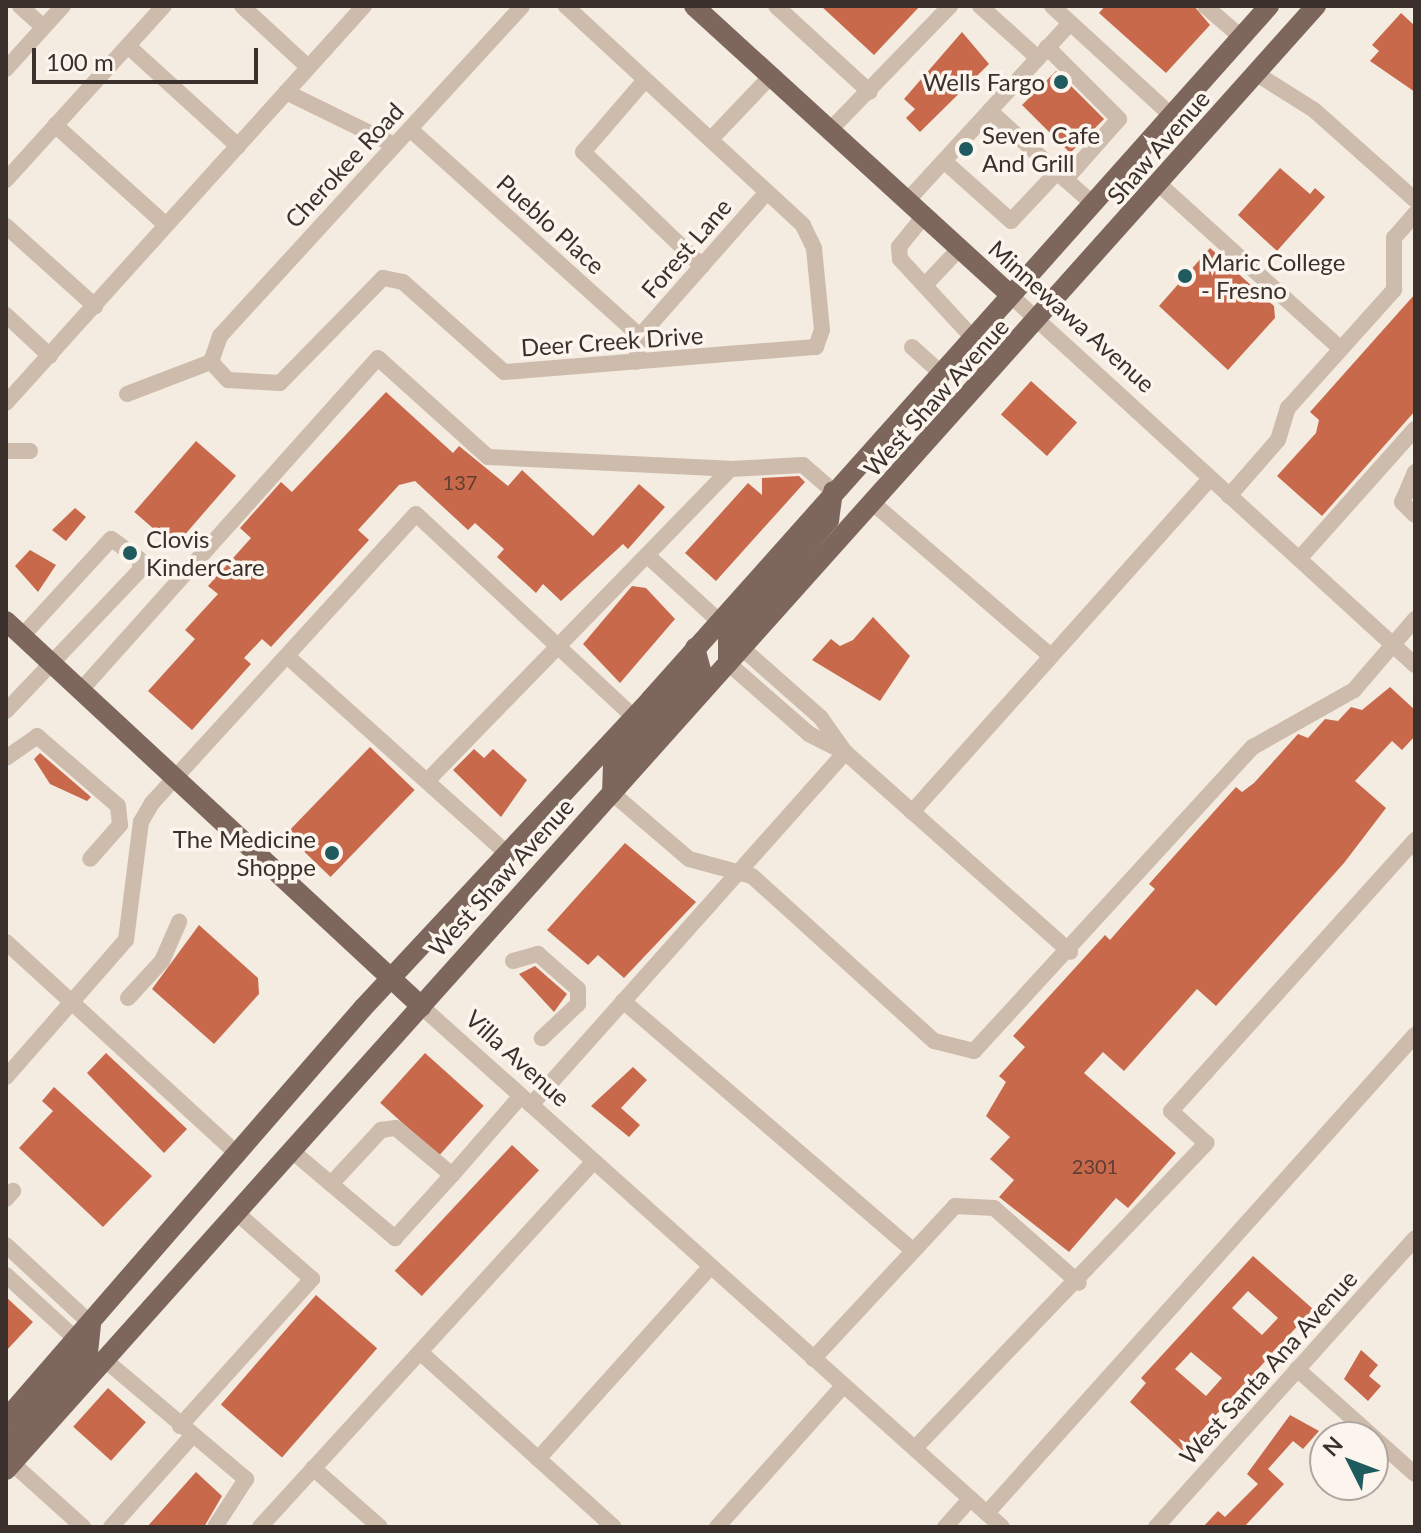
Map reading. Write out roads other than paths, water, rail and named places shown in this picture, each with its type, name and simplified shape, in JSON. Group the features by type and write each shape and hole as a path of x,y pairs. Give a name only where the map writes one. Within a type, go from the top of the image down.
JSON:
{"main road":[{"name":"Minnewawa Avenue","path":"694,6 1009,294"},
{"name":"Shaw Avenue","path":"1009,294 1269,6"},
{"name":"Shaw Avenue","path":"1038,322 1316,6"},
{"name":"West Shaw Avenue","path":"6,1419 91,1324 235,1152 504,851 634,717 720,622 1009,294"},
{"name":"West Shaw Avenue","path":"9,1467 735,655 1038,322"},
{"path":"735,655 728,637 829,520 833,491"},
{"name":"Villa Avenue","path":"6,621 422,1007"},
{"path":"612,793 613,766 701,670 695,648"},
{"path":"9,1467 13,1438 88,1353 91,1324"}],"street":[{"path":"20,6 43,27"},
{"path":"6,69 63,6"},
{"path":"6,180 164,6"},
{"path":"242,6 308,67"},
{"path":"6,403 364,6"},
{"name":"Cherokee Road","path":"211,362 220,336 392,144 411,130 522,6"},
{"path":"566,6 767,192"},
{"path":"776,6 870,92"},
{"path":"830,130 950,6"},
{"path":"944,161 1011,221 1119,119 1043,53 980,6"},
{"path":"1205,6 1241,37"},
{"path":"1054,7 1170,114"},
{"path":"907,201 1070,23"},
{"path":"128,46 238,146"},
{"path":"1257,74 1314,110 1415,200"},
{"path":"711,139 771,76"},
{"path":"645,80 583,152 702,266"},
{"path":"286,92 392,144"},
{"path":"990,111 1091,202"},
{"path":"55,125 166,225"},
{"name":"Pueblo Place","path":"411,130 640,336"},
{"path":"1160,185 1341,349"},
{"name":"Forest Lane","path":"640,336 767,192"},
{"name":"Deer Creek Drive","path":"211,362 228,380 280,383 383,278 403,282 504,372 816,347 822,330 814,248 803,225 767,192"},
{"path":"1229,496 1278,440 1288,408 1394,290 1394,238 1415,214"},
{"path":"924,216 899,247 900,259 927,283 971,336"},
{"path":"6,226 95,306"},
{"path":"927,283 959,249"},
{"name":"Minnewawa Avenue","path":"1009,294 1415,665"},
{"path":"6,315 50,356"},
{"path":"636,362 640,336"},
{"path":"912,347 939,371"},
{"path":"81,690 378,358 488,457 730,469 803,465 833,491"},
{"path":"127,394 211,362"},
{"path":"1299,559 1415,429"},
{"path":"6,451 30,451"},
{"path":"427,781 631,567 650,558 730,469"},
{"path":"1415,472 1402,502 1415,515"},
{"path":"912,812 1210,479"},
{"path":"874,504 1039,653 1051,656"},
{"path":"6,1077 73,1003 130,933 141,822 176,778 416,514 634,717"},
{"path":"6,711 54,665 141,569 119,540 111,539 22,636"},
{"path":"650,558 720,622"},
{"path":"612,793 689,859 752,876 934,1041 957,1052 985,1047 1253,747 1354,690 1415,619"},
{"path":"735,655 809,734 845,752 1070,952"},
{"path":"287,656 504,851"},
{"path":"6,758 37,736 118,806 120,825 90,859"},
{"path":"292,1151 395,1238 452,1175 623,1001 845,752"},
{"path":"915,1448 1079,1283 1206,1143 1171,1111 1415,840"},
{"path":"128,998 162,961 179,922"},
{"path":"6,942 235,1152"},
{"path":"513,961 538,954 578,989 578,1004 542,1038"},
{"path":"623,1001 912,1250"},
{"name":"Villa Avenue","path":"422,1007 1002,1527"},
{"path":"987,1513 1415,1035"},
{"path":"331,1184 381,1130 396,1128 452,1175"},
{"path":"260,1527 594,1161"},
{"path":"813,1359 955,1206 985,1204 1079,1283"},
{"path":"111,1527 312,1279 237,1213"},
{"name":"West Santa Ana Avenue","path":"1156,1527 1415,1238"},
{"path":"6,1245 91,1324"},
{"path":"538,1459 711,1266"},
{"path":"6,1275 77,1340"},
{"path":"420,1352 614,1527"},
{"path":"105,1360 246,1479 215,1527"},
{"path":"1297,1369 1415,1474"},
{"path":"717,1527 843,1386"},
{"path":"9,1467 83,1527"},
{"path":"313,1468 380,1527"},
{"path":"945,1527 970,1499"}],"place":[{"name":"Wells Fargo","path":"1061,82"},
{"name":"Seven Cafe And Grill","path":"966,149"},
{"name":"Maric College - Fresno","path":"1185,276"},
{"name":"Clovis KinderCare","path":"130,553"},
{"name":"The Medicine Shoppe","path":"332,853"}]}
